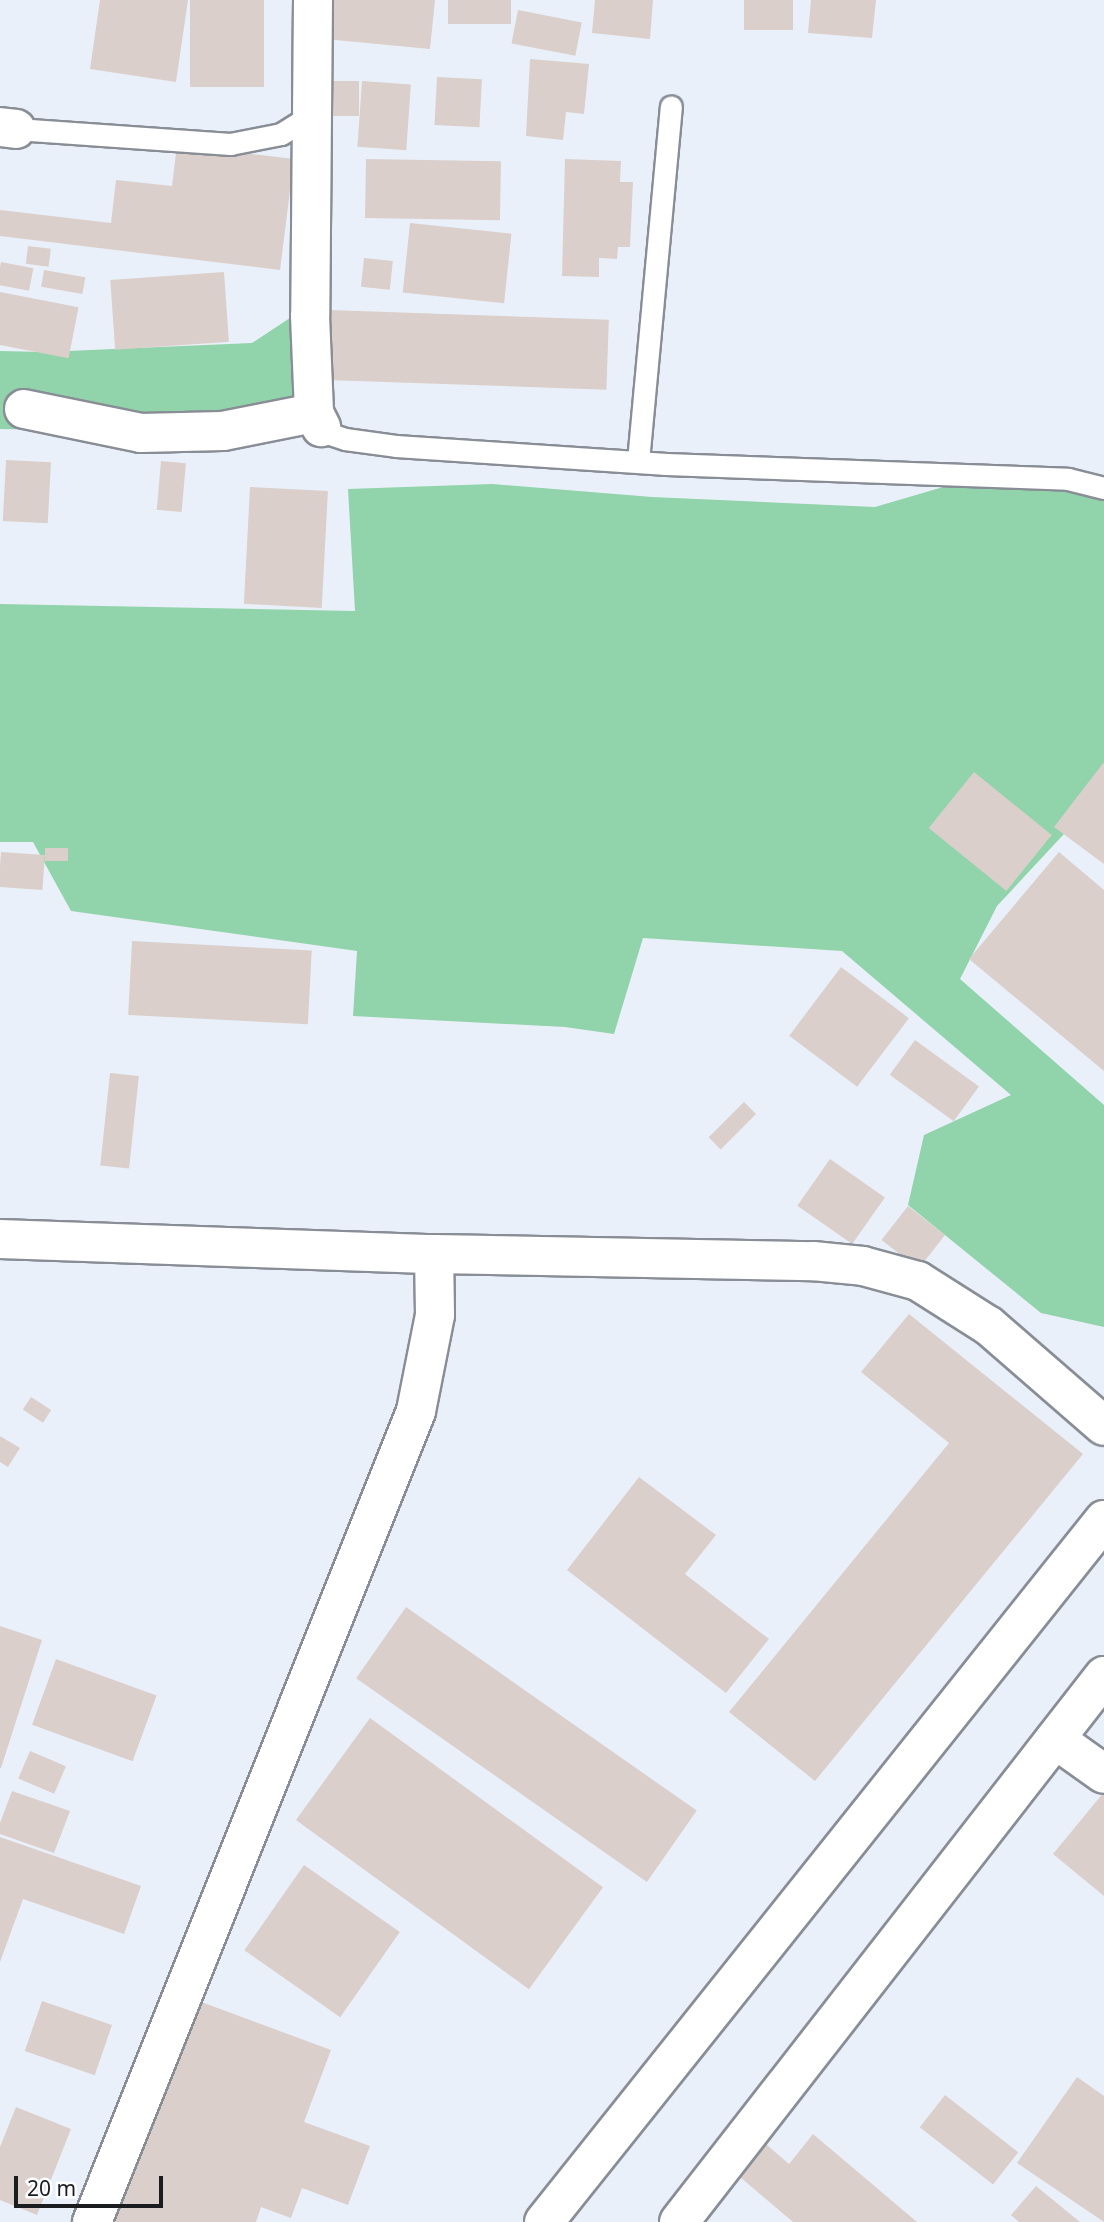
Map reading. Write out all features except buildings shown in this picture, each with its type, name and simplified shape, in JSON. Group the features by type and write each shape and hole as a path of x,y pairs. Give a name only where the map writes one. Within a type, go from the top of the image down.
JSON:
{"street":[{"path":"24,410 141,433 223,431 317,420 310,316 313,0"},
{"path":"0,1239 434,1254 813,1261 863,1266 918,1281 989,1326 1104,1426"},
{"path":"92,2222 416,1411 435,1315 434,1254"},
{"path":"544,2222 1104,1520"},
{"path":"679,2222 1104,1676"},
{"path":"1055,1739 1104,1774"}],"lane":[{"path":"638,461 671,107"},
{"path":"8,128 230,144 282,134 310,116"},
{"path":"317,420 330,434 345,439 396,446 638,461 1054,478 1104,488"}],"green space":[{"path":"299,312 304,434 0,429 0,351 45,352 252,343"},
{"path":"492,484 652,497 875,507 950,485 1095,486 1104,492 1104,791 997,906 960,979 1104,1105 1104,1327 1041,1313 908,1205 924,1135 1011,1095 842,951 643,938 614,1034 565,1027 353,1016 357,951 71,911 33,842 0,842 0,604 355,611 348,489"}]}
